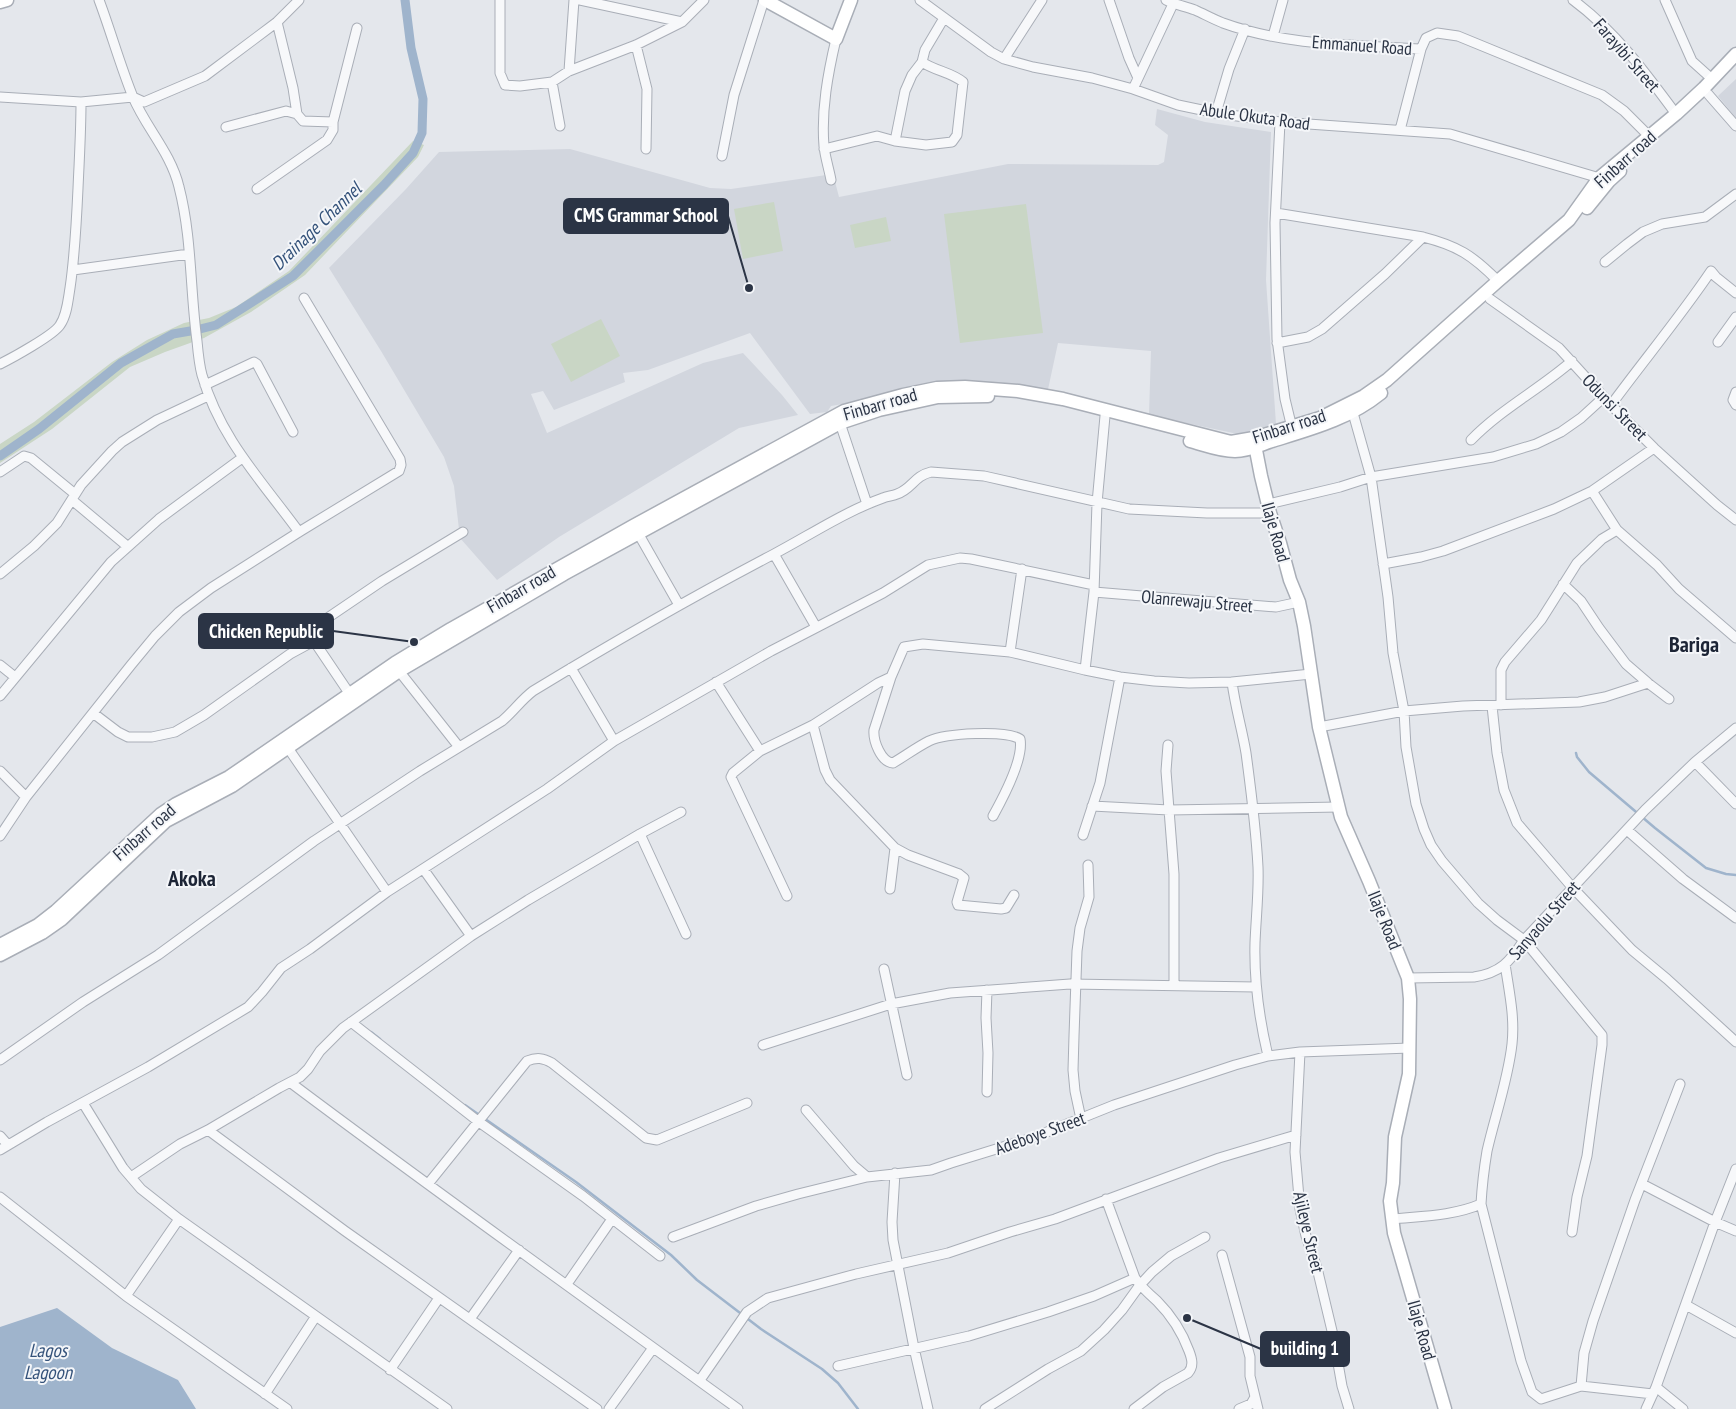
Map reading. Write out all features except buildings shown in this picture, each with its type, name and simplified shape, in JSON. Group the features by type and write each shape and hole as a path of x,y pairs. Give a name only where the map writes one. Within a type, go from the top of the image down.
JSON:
{"main road":[{"path":"0,2 7,0"},
{"path":"764,0 836,39 851,0"},
{"name":"Finbarr road","path":"0,955 42,933 62,919 166,821 232,786 453,633 633,526 844,411 937,388 965,387 1018,391 1090,406 1231,442 1255,443 1272,441 1364,396 1386,380 1569,220 1604,180 1649,136 1676,114 1736,54"},
{"name":"Finbarr road","path":"1293,431 1353,413 1368,404 1390,386 1574,226 1604,180 1708,94 1736,66"},
{"name":"Finbarr road","path":"0,944 38,925 56,911 161,814 176,804 229,777 395,663 840,424 879,410 938,397 990,396 1105,416 1227,451 1237,451 1255,443"},
{"name":"Ilaje Road","path":"1255,443 1269,509 1304,626 1320,727 1339,807 1351,842 1369,880 1408,978 1410,999 1409,1074 1395,1137 1390,1201 1396,1241 1445,1409"}],"street":[{"path":"99,0 133,97 174,170 182,198 196,336 201,374 208,396 219,421 242,458 266,487 298,532"},
{"path":"0,97 81,102 133,97 144,102 206,76 277,22 299,0"},
{"path":"500,0 500,73 505,85 520,86 552,82 569,71 636,45 682,22 704,0"},
{"path":"569,71 574,0"},
{"path":"580,0 682,22"},
{"path":"722,156 734,95 764,0"},
{"name":"Abule Okuta Road","path":"920,0 991,52 1004,59 1034,68 1092,78 1133,89 1178,105 1216,113 1280,122 1450,134 1604,180"},
{"path":"1004,59 1042,0"},
{"path":"1109,0 1138,78"},
{"path":"1273,36 1283,0"},
{"name":"Farayibi Street","path":"1573,0 1589,12 1631,54 1676,114"},
{"path":"1665,0 1692,61 1712,79"},
{"path":"1133,89 1169,2"},
{"name":"Emmanuel Road","path":"1169,2 1193,4 1223,22 1244,29 1318,43 1421,49 1426,38 1438,33 1466,38 1542,72 1602,95 1624,110 1649,136"},
{"path":"895,141 905,91 912,75 922,62 925,50 944,18"},
{"path":"277,22 293,88 297,114 303,122 333,122"},
{"path":"257,190 328,140 333,130 333,122 357,28"},
{"path":"1216,113 1229,69 1244,29"},
{"path":"830,180 824,148 823,130 828,74 836,39"},
{"path":"636,45 647,89 646,149"},
{"path":"1400,130 1421,49"},
{"path":"824,148 876,136 895,141 926,145 952,142 957,135 963,82 957,76 922,62"},
{"path":"552,82 560,126"},
{"path":"1708,94 1736,126"},
{"path":"0,364 23,352 60,326 68,300 73,270 81,102"},
{"path":"226,127 286,111 297,114"},
{"path":"1280,122 1276,213 1277,343 1285,398 1293,431"},
{"path":"1605,262 1643,232 1662,224 1705,217 1736,194"},
{"path":"1276,213 1444,243 1478,261 1498,281"},
{"path":"1277,343 1308,337 1322,329 1423,238"},
{"path":"73,270 189,254"},
{"path":"1611,405 1655,345 1684,310 1711,271 1736,293"},
{"path":"0,836 26,797 155,636 179,612 211,588 298,532 399,471 401,466 400,459 378,419 304,298"},
{"name":"Odunsi Street","path":"1490,298 1559,348 1611,405 1654,448 1736,520"},
{"path":"1718,342 1736,317"},
{"path":"1471,440 1495,417 1546,383 1572,361"},
{"path":"206,385 254,362 257,364 293,432"},
{"path":"1735,393 1733,400 1736,405"},
{"path":"0,574 34,546 51,528 101,463 122,442 157,420 208,396"},
{"path":"0,1060 83,1002 158,956 278,867 340,824 459,746 502,721 528,695 570,668 679,605 868,504 908,489 918,477 931,472 984,476 1129,509 1207,513 1269,509 1371,477 1493,457 1536,444 1561,432 1581,418 1604,397"},
{"path":"1353,413 1371,477 1393,654 1404,711 1406,746 1416,804 1424,829 1431,845 1442,861 1478,903 1524,940 1602,1035 1587,1156 1577,1197 1572,1232"},
{"path":"1085,670 1094,588 1097,503 1105,416"},
{"path":"840,424 868,504"},
{"path":"1383,564 1443,551 1531,518 1592,491 1654,448"},
{"path":"0,472 24,456 30,458 128,546"},
{"path":"0,696 105,569 128,546 188,497 242,458"},
{"path":"1592,491 1617,530 1657,565 1679,589 1736,638"},
{"path":"1617,530 1602,538 1577,563 1541,620 1505,662 1501,670 1497,705 1497,753 1504,790 1517,823 1572,887 1632,950 1736,1042"},
{"path":"93,714 118,732 128,736 152,737 175,732 204,715 290,654 314,641 319,625 326,619 382,581 463,532"},
{"path":"638,533 679,605"},
{"path":"774,554 816,628"},
{"name":"Olanrewaju Street","path":"0,1150 148,1067 248,1007 281,968 387,892 424,870 547,789 614,741 716,682 884,593 928,564 970,558 1022,569 1094,588 1276,607 1298,602"},
{"path":"1010,652 1022,569"},
{"path":"1563,584 1581,601 1626,664 1670,699"},
{"path":"314,641 349,694"},
{"path":"994,816 1007,789 1020,753 1020,739 1015,736 992,734 951,735 929,741 893,763 889,763 882,756 873,737 874,730 891,677 904,647 909,645 940,645 1010,652 1120,677 1189,682 1232,682 1311,674"},
{"path":"0,665 15,677"},
{"path":"570,668 614,741"},
{"path":"399,671 459,746"},
{"path":"787,896 730,777 732,773 760,751 813,724 878,683 891,677"},
{"path":"1083,835 1100,783 1120,677"},
{"path":"716,682 760,751"},
{"path":"1232,682 1236,712 1246,751 1253,809 1258,869 1255,944 1256,986 1260,1023 1268,1056"},
{"path":"1320,727 1404,711 1464,706 1579,702 1605,697 1648,683"},
{"path":"813,724 825,770 830,780 895,848 908,855 959,874 964,878 957,902 958,905 1001,909 1006,908 1014,895"},
{"name":"Sanyaolu Street","path":"1408,978 1474,977 1492,972 1505,964 1572,887 1645,810 1695,762 1736,728"},
{"path":"1168,745 1166,771 1174,874 1174,985"},
{"path":"288,748 387,892"},
{"path":"1695,762 1736,804"},
{"path":"0,771 26,797"},
{"path":"1092,806 1169,810 1339,807"},
{"path":"131,1177 180,1144 291,1083 308,1069 320,1051 333,1037 351,1022 471,936 528,900 681,812"},
{"path":"1629,827 1683,879 1736,918"},
{"path":"640,834 686,934"},
{"path":"890,889 895,848"},
{"path":"1081,1119 1075,1092 1073,1070 1077,951 1080,928 1088,897 1088,865"},
{"path":"424,870 471,936"},
{"path":"1505,964 1513,1014 1512,1044 1487,1151 1481,1204 1521,1361 1532,1392 1541,1399 1581,1386 1655,1391 1684,1409"},
{"path":"884,969 907,1075"},
{"path":"763,1045 892,1004 942,995 1076,984 1256,986"},
{"path":"987,990 987,1092"},
{"path":"351,1022 482,1118 660,1256"},
{"name":"Adeboye Street","path":"673,1236 756,1206 867,1177 931,1170 1032,1138 1114,1105 1235,1064 1268,1056 1300,1052 1410,1048"},
{"name":"Ajileye Street","path":"1300,1052 1295,1152 1300,1208 1306,1236 1319,1276 1342,1386 1349,1409"},
{"path":"428,1184 527,1061 539,1058 546,1059 651,1140 657,1140 747,1103"},
{"path":"291,1083 738,1409"},
{"path":"1581,1386 1581,1369 1588,1336 1608,1274 1680,1084"},
{"path":"83,1102 118,1161 141,1189 179,1219 390,1370 448,1409"},
{"path":"806,1110 854,1166 867,1177"},
{"path":"208,1130 439,1298 597,1409"},
{"path":"700,1380 744,1316 768,1298 783,1292 898,1263 948,1253 1055,1219 1219,1158 1296,1135"},
{"path":"0,1136 8,1145"},
{"path":"1646,1409 1655,1391 1715,1222 1736,1169"},
{"path":"894,1173 893,1240 928,1409"},
{"path":"1642,1184 1736,1231"},
{"path":"0,1197 126,1296 288,1409"},
{"path":"1106,1199 1138,1282 1172,1318 1183,1335 1192,1360 1188,1373 1163,1387 1134,1409"},
{"path":"1392,1219 1454,1213 1481,1204"},
{"path":"126,1296 179,1219"},
{"path":"567,1284 612,1219"},
{"path":"838,1366 969,1336 1138,1282 1171,1256 1205,1237"},
{"path":"470,1319 519,1250"},
{"path":"1222,1255 1250,1357 1250,1376 1258,1409"},
{"path":"985,1409 1048,1369 1081,1351 1122,1310 1138,1282"},
{"path":"390,1370 439,1298"},
{"path":"1686,1305 1736,1333"},
{"path":"264,1394 316,1316"},
{"path":"609,1409 653,1348"},
{"path":"1239,1409 1251,1404 1255,1397"}],"shaded area":[{"path":"1736,79 1736,118 1718,96"},
{"path":"1157,109 1205,122 1271,132 1266,280 1276,424 1247,436 1149,415 1151,351 1058,343 1047,394 1006,387 862,403 854,402 831,406 827,412 810,414 750,333 648,370 623,373 625,382 554,410 543,391 531,394 547,433 703,363 743,353 798,415 739,428 559,537 497,580 460,538 454,486 444,457 329,268 406,189 439,152 570,149 710,188 731,189 833,174 839,197 1008,164 1158,165 1164,162 1168,135 1155,125"}],"green space":[{"path":"413,141 424,145 418,157 305,275 251,312 204,338 130,367 52,429 0,463 0,444 34,422 112,362 147,340 184,323 209,318 236,307 289,271"},
{"path":"774,202 783,251 743,259 734,209"},
{"path":"1026,204 1043,333 960,343 944,214"},
{"path":"886,217 891,241 855,248 850,225"},
{"path":"601,319 620,356 571,382 551,344"}],"water":[{"name":"Lagos Lagoon","path":"57,1308 112,1348 178,1380 196,1409 0,1409 0,1327"}],"waterway":[{"name":"Drainage Channel","path":"0,456 39,429 121,363 173,334 216,325 293,276 384,185 413,153 422,133 423,99 411,48 405,0"},
{"path":"1576,753 1589,772 1706,868 1736,875"},
{"path":"371,1032 380,1039"},
{"path":"465,1105 576,1182 671,1255 697,1280 761,1329 822,1369 838,1383 858,1409"}],"place":[{"name":"CMS Grammar School","path":"749,288"},
{"name":"Chicken Republic","path":"414,642"},
{"name":"building 1","path":"1187,1318"}],"district":[{"name":"Bariga","path":"1694,644"},
{"name":"Akoka","path":"192,878"}]}
